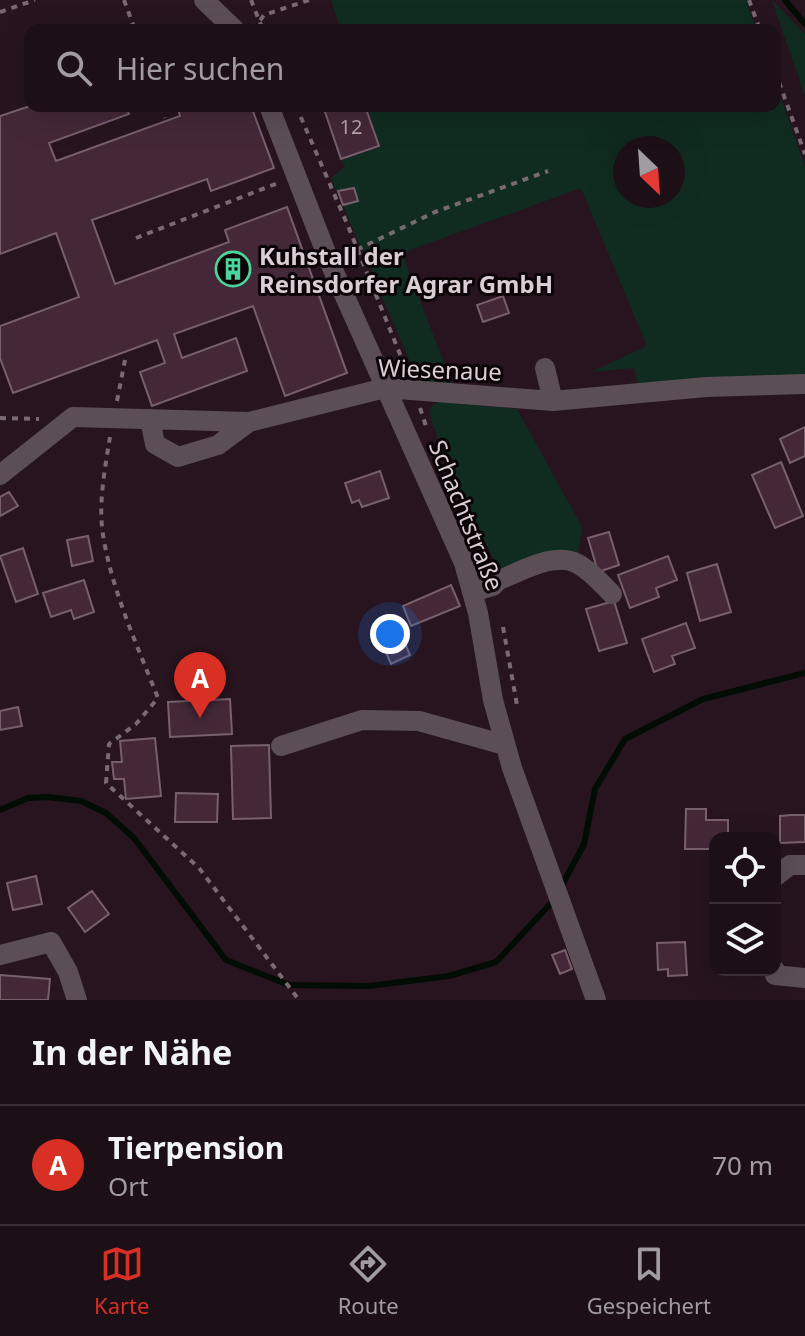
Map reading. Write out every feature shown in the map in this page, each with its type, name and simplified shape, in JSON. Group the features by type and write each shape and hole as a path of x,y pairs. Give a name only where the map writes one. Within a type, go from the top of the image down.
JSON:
{"street":[{"path":"204,0 229,24"},
{"name":"Schachtstraße","path":"271,112 330,263 464,563 478,613 493,700 505,745 596,1000"},
{"path":"545,368 553,401"},
{"name":"Wiesenaue","path":"73,417 249,422 385,388 553,401 706,387 805,384"},
{"path":"0,475 73,417"},
{"path":"150,419 155,444 178,457 218,445 249,422"},
{"path":"472,592 548,561 567,560 579,565 612,594"},
{"path":"281,746 362,720 419,721 505,745"},
{"path":"781,872 790,865 805,865"},
{"path":"0,955 51,942 68,972 77,1000"},
{"path":"781,974 805,978"}],"path":[{"path":"0,12 35,0"},
{"path":"124,0 133,24"},
{"path":"251,0 259,22"},
{"path":"259,22 264,15 309,0"},
{"path":"749,0 758,24"},
{"path":"781,88 805,154"},
{"path":"163,112 165,118"},
{"path":"330,263 435,212 548,171"},
{"path":"136,238 295,176"},
{"path":"125,360 104,477 102,533 118,596 158,698 136,724 109,744 106,783 199,868 299,1000"},
{"path":"0,420 73,417"}],"green space":[{"path":"331,0 746,0 754,24 339,24"},
{"path":"772,0 805,34 805,96 781,24"},
{"path":"781,99 805,166 805,377 638,386 634,368 591,372 647,346 581,188 410,250 404,260 454,388 426,385 417,378 331,178 345,167 342,160 380,147 369,112 781,112"},
{"path":"439,402 517,409 582,527 578,553 569,552 500,572 442,452 429,412"}],"building":[{"name":"Kuhstall der Reinsdorfer Agrar GmbH","path":"24,108 24,112 128,112 49,143 56,161 180,116 179,112 253,112 274,168 211,191 207,179 92,220 115,284 229,242 225,230 287,207 347,373 285,396 253,306 174,334 182,358 236,338 247,371 152,406 140,372 165,363 157,340 13,393 0,358 0,326 79,297 56,233 0,254 0,116"},
{"path":"325,112 367,112 379,146 341,159"},
{"path":"354,188 358,201 343,205 338,191"},
{"path":"503,296 509,313 483,322 477,305"},
{"path":"805,427 805,456 790,463 780,439"},
{"path":"781,462 803,516 775,528 752,475"},
{"path":"380,471 389,498 362,507 359,500 352,503 345,483"},
{"path":"9,492 18,506 0,516 0,497"},
{"path":"609,532 619,565 598,572 588,538"},
{"path":"88,536 93,561 72,566 67,540"},
{"path":"23,548 38,594 16,602 0,556"},
{"path":"668,556 677,580 656,588 659,597 630,608 618,575"},
{"path":"717,564 731,612 700,621 687,573"},
{"path":"84,580 94,612 74,619 71,610 51,617 43,593"},
{"path":"451,585 460,606 411,626 403,606"},
{"path":"614,601 627,643 599,651 586,609"},
{"path":"686,623 695,648 672,656 675,664 654,672 642,639"},
{"path":"398,627 410,655 391,664 379,636"},
{"path":"230,699 232,734 170,737 168,702"},
{"path":"18,707 22,726 0,730 0,711"},
{"path":"155,738 161,796 126,799 124,779 114,779 112,762 122,762 120,741"},
{"path":"269,745 271,818 233,819 231,746"},
{"path":"176,793 218,794 217,822 175,822"},
{"path":"686,809 706,809 706,820 728,820 728,832 709,832 709,849 685,849"},
{"path":"805,815 805,842 781,843 780,816"},
{"path":"36,876 42,904 13,910 7,883"},
{"path":"92,891 109,914 85,932 68,908"},
{"path":"685,942 687,975 668,976 668,969 658,970 657,943"},
{"path":"565,950 572,969 560,974 552,955"},
{"path":"0,975 50,979 48,1000 0,1000"}],"waterway":[{"path":"785,0 805,24"},
{"path":"561,887 584,844 595,789 625,739 703,699 805,673"},
{"path":"0,810 28,798 48,797 81,801 106,813 134,838 226,960 289,985 369,986 449,976 496,962 554,900"}],"place":[{"name":"Kuhstall der Reinsdorfer Agrar GmbH","path":"233,269"},
{"name":"Tierpension","path":"200,718"}]}
